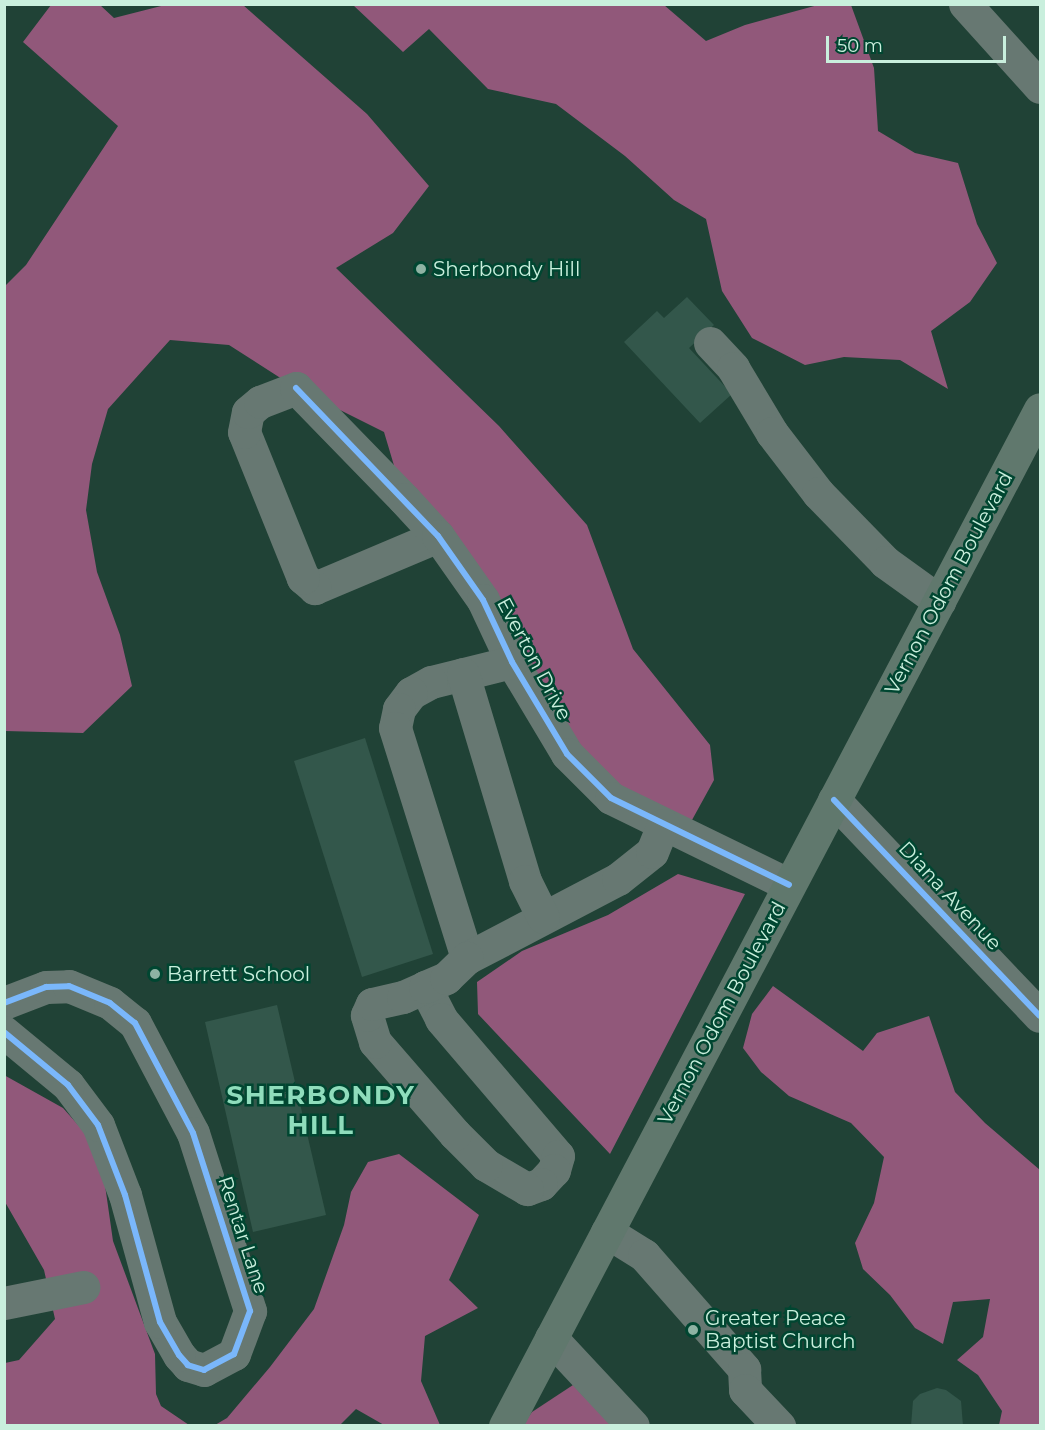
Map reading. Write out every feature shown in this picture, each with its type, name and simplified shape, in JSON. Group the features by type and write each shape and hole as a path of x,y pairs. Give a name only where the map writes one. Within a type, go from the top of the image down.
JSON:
{"main road":[{"name":"Vernon Odom Boulevard","path":"505,1425 1041,409"}],"street":[{"path":"965,4 1041,87"},
{"path":"710,343 733,368 772,433 818,493 885,562 939,601"},
{"name":"Everton Drive","path":"438,536 315,588 303,578 244,432 248,412 260,402 296,388 438,536 483,600 512,662 567,754 611,798 789,885"},
{"path":"468,958 395,728 399,709 411,693 431,682 512,662"},
{"path":"463,674 525,881 543,917"},
{"name":"Diana Avenue","path":"834,800 1041,1016"},
{"path":"425,987 441,1019 555,1150 558,1156 554,1170 541,1184 527,1189 486,1165 455,1134 375,1041 367,1015 372,1004 446,978 468,958 638,865 652,852 663,825"},
{"name":"Rentar Lane","path":"4,1003 46,987 69,986 110,1003 135,1023 193,1133 250,1311 234,1354 204,1370 188,1365 178,1354 160,1322 125,1195 98,1125 69,1085 4,1032"},
{"path":"607,1232 644,1255 744,1369 745,1390 779,1425"},
{"path":"4,1303 84,1287"},
{"path":"551,1338 633,1425"}],"shaded area":[{"path":"51,5 100,5 114,18 165,5 243,5 367,114 429,186 393,233 336,268 499,426 587,525 633,649 710,745 714,780 692,820 632,799 583,752 404,499 384,432 296,388 229,345 170,340 108,409 92,464 86,510 97,572 120,635 132,686 83,733 5,731 5,286 26,265 118,126 23,42"},
{"path":"353,5 664,5 706,41 745,25 818,5 851,5 874,68 878,131 915,153 958,163 977,224 997,263 970,302 931,331 948,389 900,360 844,357 805,365 752,338 722,291 706,219 674,200 625,156 556,104 488,89 429,29 403,52"},
{"path":"678,874 745,894 610,1154 478,1014 477,982 522,951 608,915"},
{"path":"773,986 863,1051 877,1033 929,1016 955,1092 985,1123 1040,1170 1040,1425 999,1425 1002,1411 978,1375 957,1360 983,1337 990,1299 953,1302 943,1344 915,1328 890,1295 863,1269 855,1243 874,1203 884,1157 851,1123 789,1096 761,1072 743,1048 752,1014"},
{"path":"4,1075 63,1108 87,1135 102,1164 113,1241 155,1354 156,1394 161,1406 189,1425 5,1425 5,1363 19,1360 55,1319 44,1270 5,1202"},
{"path":"399,1154 479,1215 449,1280 478,1308 425,1336 421,1381 440,1425 384,1425 356,1409 340,1425 215,1425 227,1418 314,1309 344,1225 351,1192 368,1162"},
{"path":"573,1385 612,1426 522,1426 532,1412"}],"building":[{"path":"687,297 714,325 689,348 732,394 700,423 624,342 657,311 664,318"},
{"path":"365,738 433,954 362,977 294,761"},
{"path":"277,1005 326,1215 253,1232 205,1022"},
{"path":"937,1388 946,1390 961,1401 963,1426 911,1426 913,1401 920,1394"}],"cycle path":[{"path":"296,388 438,536 483,600 512,662 567,754 611,798 789,885"},
{"path":"834,800 1040,1016"},
{"path":"4,1003 46,987 69,986 110,1003 135,1023 193,1133 250,1311 234,1354 204,1370 188,1365 179,1355 160,1322 125,1195 98,1125 68,1085 4,1032"}],"place":[{"name":"Sherbondy Hill","path":"421,269"},
{"name":"Barrett School","path":"155,974"},
{"name":"Greater Peace Baptist Church","path":"693,1330"}],"district":[{"name":"SHERBONDY HILL","path":"321,1111"}]}
